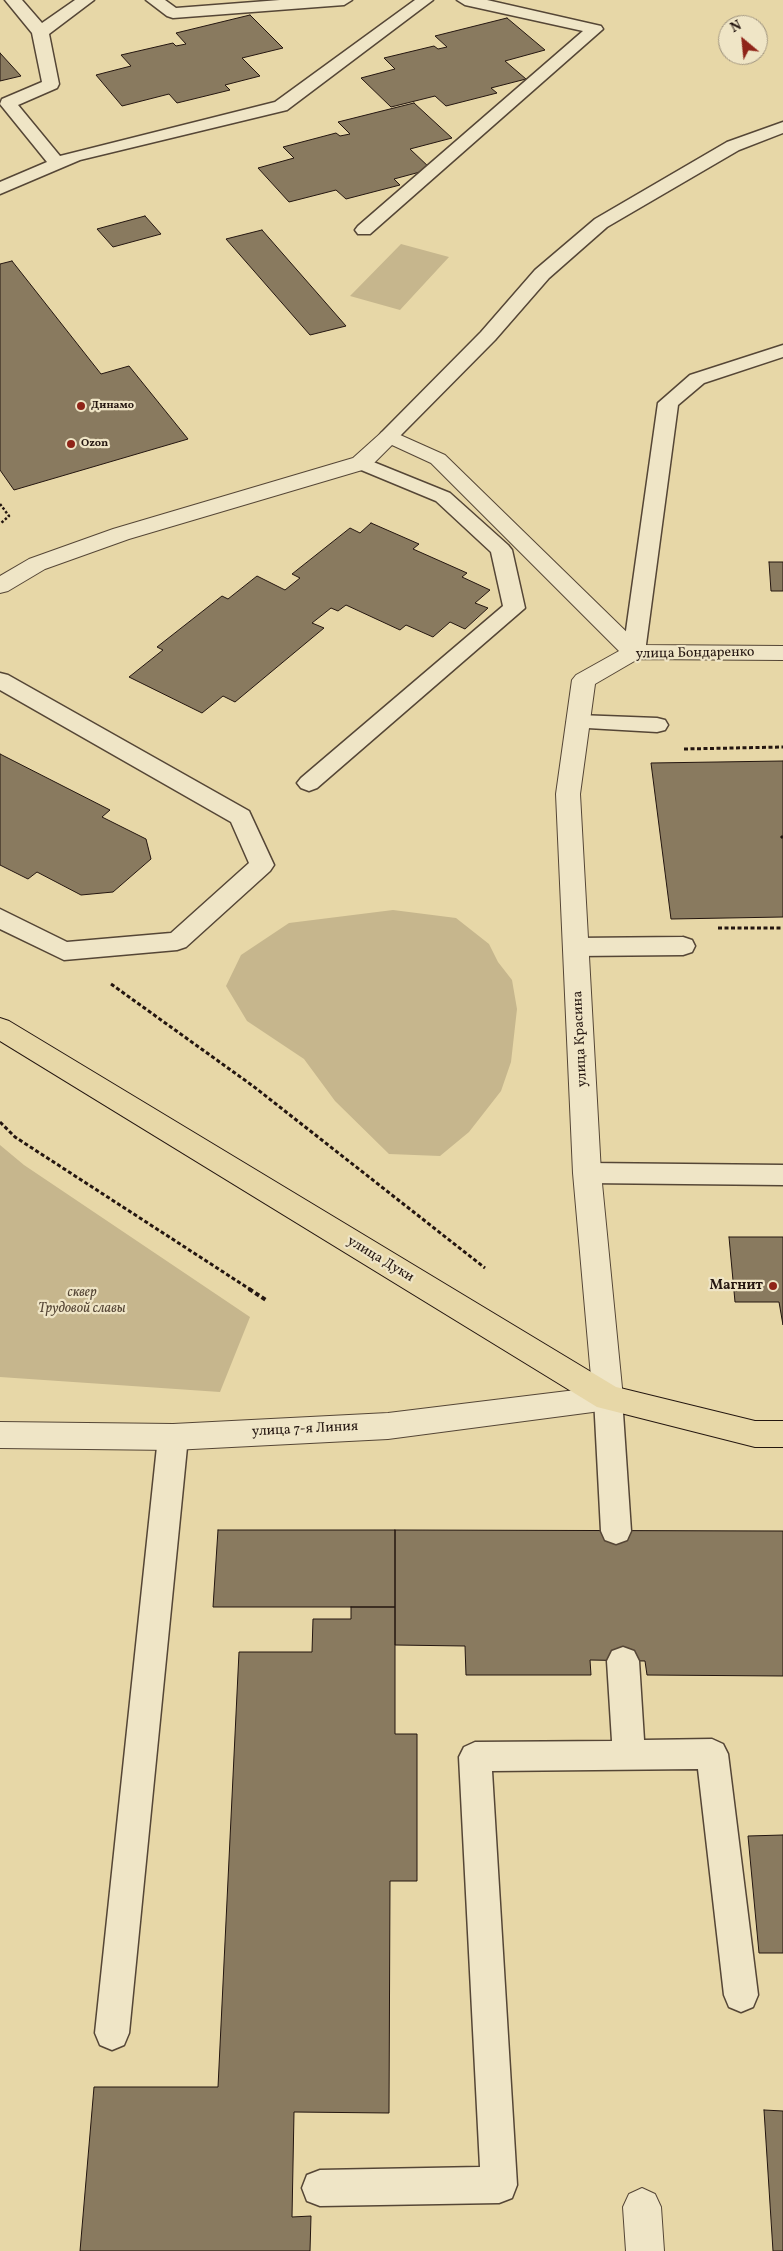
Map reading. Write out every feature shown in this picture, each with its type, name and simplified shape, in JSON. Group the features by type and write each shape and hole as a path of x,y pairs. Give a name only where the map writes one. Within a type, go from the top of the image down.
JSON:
{"main road":[{"name":"улица Дуки","path":"0,1028 608,1398 755,1434 783,1434"}],"street":[{"path":"0,586 37,564 121,534 360,463 389,436 438,460 634,652"},
{"name":"улица Бондаренко","path":"584,680 634,652 783,653"},
{"name":"улица Красина","path":"584,680 568,794 576,947 589,1037 587,1173 608,1398"},
{"name":"улица 7-я Линия","path":"0,1435 172,1437 388,1426 608,1398"},
{"path":"642,2207 645,2251"}],"lane":[{"path":"13,0 40,32 51,84 8,103 58,164"},
{"path":"40,32 86,0"},
{"path":"154,0 173,13 344,0"},
{"path":"0,189 74,156 281,106 425,0"},
{"path":"364,230 595,29 465,0"},
{"path":"389,436 488,336 542,274 601,223 733,146 783,127"},
{"path":"634,652 668,403 697,379 783,351"},
{"path":"309,783 514,608 501,550 443,496 360,463"},
{"path":"0,680 241,817 262,865 177,941 64,951 0,918"},
{"path":"578,722 658,725"},
{"path":"576,947 683,946"},
{"path":"587,1173 783,1175"},
{"path":"608,1398 616,1531"},
{"path":"112,2033 172,1437"},
{"path":"623,1661 629,1756"},
{"path":"320,2188 499,2185 475,1757 712,1754 741,1995"}],"path":[{"path":"0,504 9,516 0,524"},
{"path":"679,749 783,747"},
{"path":"64,951 253,1086 485,1268"},
{"path":"0,1122 15,1137 121,1208 266,1300"}],"green space":[{"path":"401,244 449,257 400,310 350,296"},
{"path":"393,910 456,918 489,944 498,962 512,980 517,1009 511,1062 501,1091 469,1132 440,1156 389,1154 335,1101 304,1059 247,1021 226,986 241,955 289,923"},
{"name":"сквер Трудовой славы","path":"0,1145 24,1165 250,1317 220,1392 0,1377"}],"building":[{"path":"250,15 283,48 242,58 260,76 225,85 230,90 177,103 169,94 122,106 96,75 131,66 121,55 173,43 176,46 186,44 176,33"},
{"path":"507,18 545,50 505,61 526,79 491,88 497,93 446,106 435,96 391,107 361,78 395,69 384,58 434,46 438,49 447,47 435,36"},
{"path":"0,53 21,76 0,81"},
{"path":"414,103 452,138 410,149 431,169 394,179 400,185 346,199 336,190 289,202 258,168 294,158 283,147 336,133 340,136 350,134 338,122"},
{"path":"145,216 161,234 113,247 97,229"},
{"path":"262,230 346,326 310,335 226,239"},
{"name":"Динамо","path":"12,261 101,374 129,366 188,439 14,490 0,470 0,264"},
{"path":"371,523 419,544 413,549 467,573 462,577 490,590 475,603 488,608 465,629 450,622 433,637 406,625 400,630 346,605 338,611 331,608 312,623 324,628 235,702 223,696 202,713 129,677 163,650 157,647 222,596 228,599 257,576 285,590 300,578 292,574 350,528 360,533"},
{"path":"769,562 783,562 783,591 771,591"},
{"path":"0,754 110,810 102,817 146,839 151,859 113,892 81,895 37,872 28,879 0,865"},
{"path":"783,761 783,917 671,919 651,763"},
{"path":"729,1237 783,1237 783,1325 779,1302 735,1302"},
{"path":"218,1530 395,1530 395,1607 213,1607"},
{"path":"395,1530 783,1531 783,1676 647,1675 645,1661 590,1660 591,1675 466,1675 465,1646 395,1645"},
{"path":"351,1607 395,1607 395,1734 417,1734 417,1881 390,1881 389,2113 294,2112 292,2217 311,2216 310,2251 80,2251 94,2087 218,2087 239,1652 312,1652 313,1619 351,1619"},
{"path":"783,1835 783,1953 759,1953 748,1836"},
{"path":"764,2110 783,2111 783,2251 773,2251"}],"place":[{"name":"Динамо","path":"81,406"},
{"name":"Ozon","path":"71,444"},
{"name":"Магнит","path":"773,1286"}]}
